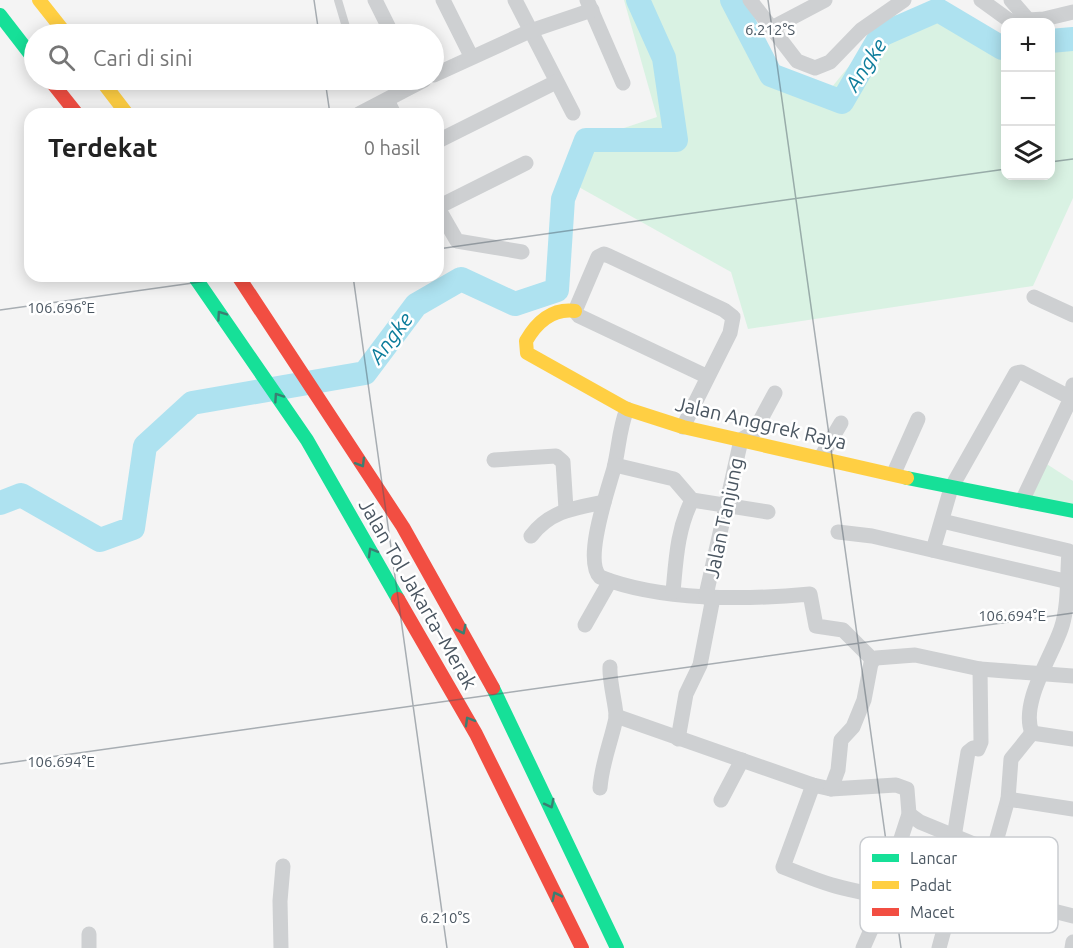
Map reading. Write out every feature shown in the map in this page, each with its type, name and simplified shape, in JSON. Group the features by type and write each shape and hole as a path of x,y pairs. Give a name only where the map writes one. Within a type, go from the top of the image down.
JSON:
{"main road":[{"path":"39,0 58,24"},
{"path":"0,15 24,46"},
{"path":"58,90 72,108"},
{"path":"109,90 122,108"},
{"name":"Jalan Tol Jakarta–Merak","path":"198,282 307,440 476,734 582,948"},
{"name":"Jalan Tol Jakarta–Merak","path":"242,282 330,413 453,614 561,825 617,948"},
{"name":"Jalan Anggrek Raya","path":"575,311 561,310 538,323 526,341 527,353 627,409 683,427 821,456 951,488 1073,511"}],"street":[{"path":"375,0 387,24"},
{"path":"443,0 471,56"},
{"path":"515,0 573,113"},
{"path":"750,0 797,61 815,68 824,66 861,30 904,0"},
{"path":"788,0 795,15"},
{"path":"772,28 825,0"},
{"path":"981,0 1004,18"},
{"path":"1011,0 1026,18"},
{"path":"444,70 590,5 623,83"},
{"path":"1044,18 1073,12"},
{"path":"444,138 556,82"},
{"path":"370,108 402,90"},
{"path":"387,99 391,108"},
{"path":"444,205 526,163"},
{"path":"444,218 457,241 522,252"},
{"path":"683,427 708,377 732,327 733,317 724,310 604,254 597,260 575,311 579,316 708,377"},
{"path":"1034,297 1073,315"},
{"path":"933,550 951,488 1016,373 1021,372 1072,394 1022,501"},
{"path":"741,440 754,432 775,393"},
{"path":"627,409 620,425 615,465 597,532 595,568 600,577 636,589 706,595 777,598 810,594 816,626 843,630 873,660"},
{"path":"894,473 918,419"},
{"path":"821,456 841,423"},
{"name":"Jalan Tanjung","path":"678,739 686,694 700,664 712,603 706,595 723,525 724,506 741,440"},
{"path":"494,460 556,456 563,462 566,509"},
{"path":"615,465 674,480 692,500 768,512"},
{"path":"673,592 676,550 683,519 692,500"},
{"path":"531,536 541,523 566,509 604,502"},
{"path":"942,521 1069,551 1070,582 1061,627 1041,672 1028,716 1032,733"},
{"path":"838,532 872,536 1070,582"},
{"path":"585,625 610,581"},
{"path":"873,660 882,656 915,655 980,669 1073,676"},
{"path":"831,789 838,770 841,740 854,727 873,660"},
{"path":"600,788 608,741 616,716 611,692 610,667"},
{"path":"909,814 920,822 954,837 968,752 973,748 978,749 981,742 980,669"},
{"path":"616,716 813,785 831,789 903,786 907,789 909,814 902,837"},
{"path":"1032,733 1073,739"},
{"path":"997,837 1008,799 1011,759 1032,733"},
{"path":"722,800 742,760"},
{"path":"813,785 783,867 832,885 860,892"},
{"path":"1008,799 1073,809"},
{"path":"281,948 280,901 283,866"},
{"path":"1058,912 1073,916"},
{"path":"862,948 868,933"},
{"path":"939,948 944,933"},
{"path":"1071,948 1073,942"}],"lane":[{"path":"338,0 345,24"}],"green space":[{"path":"624,0 720,0 737,21 774,79 827,93 891,15 940,18 994,55 1001,54 1001,180 1055,180 1055,42 1073,38 1073,198 1033,286 748,329 731,272 568,181 579,143 657,117"},
{"path":"1042,461 1073,481 1073,509 1024,499"}],"waterway":[{"name":"Angke","path":"0,503 21,495 100,540 133,528 145,446 192,403 365,373 416,305 461,279 515,304 557,290 563,199 586,140 676,140 664,58 638,0"},
{"name":"Angke","path":"732,0 771,75 842,102 881,35 938,10 1001,47"},
{"path":"1055,41 1073,39"}],"traffic: fast":[{"path":"0,15 24,46"},
{"path":"198,282 307,440 398,599"},
{"path":"907,478 1073,511"},
{"path":"493,688 617,948"}],"traffic: slow":[{"path":"39,0 58,24"},
{"path":"109,90 122,108"},
{"path":"575,311 552,314 540,322 526,341 527,353 627,409 683,427 907,478"}],"traffic: jam":[{"path":"58,90 72,108"},
{"path":"242,282 403,527 493,688"},
{"path":"398,599 476,734 582,948"}]}
